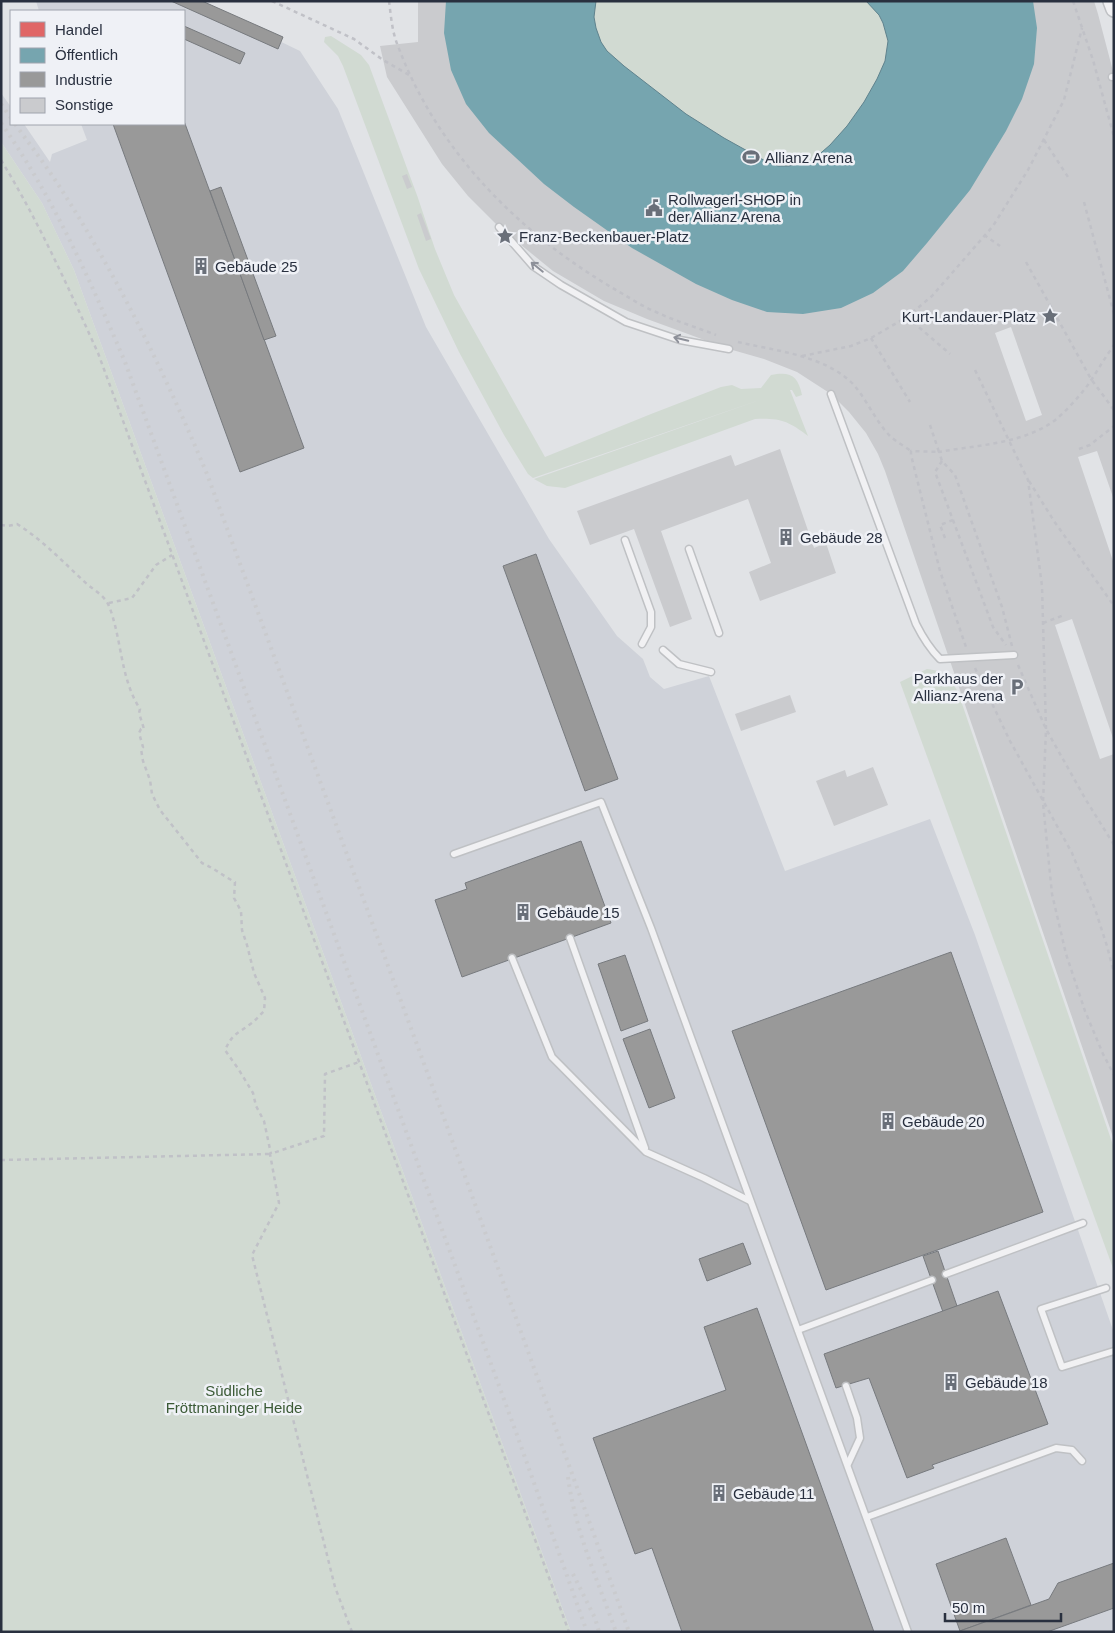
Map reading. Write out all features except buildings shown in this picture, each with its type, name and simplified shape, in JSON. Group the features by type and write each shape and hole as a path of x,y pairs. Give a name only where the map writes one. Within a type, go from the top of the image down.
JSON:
{"street":[{"path":"1111,1 1114,9"}],"lane":[{"path":"499,227 534,266 561,285 626,322 680,340 729,349"},
{"path":"831,394 923,640 940,659 1014,655"},
{"path":"625,540 651,612 651,626 642,644"},
{"path":"689,549 719,633"},
{"path":"663,650 679,664 711,672"},
{"path":"454,854 601,802 651,928 908,1632"},
{"path":"570,938 646,1152"},
{"path":"512,958 552,1057 646,1152 704,1178 750,1202"},
{"path":"946,1274 1083,1223"},
{"path":"798,1330 932,1280"},
{"path":"1106,1288 1041,1309 1062,1367 1114,1351"},
{"path":"846,1386 857,1418 860,1438 848,1464"},
{"path":"867,1517 1056,1448 1072,1450 1082,1461"}],"path":[{"path":"272,1 354,39 383,60 411,76"},
{"path":"389,1 397,44 429,112 456,153 497,200 553,248 596,279 656,313 717,335"},
{"path":"1074,1 1114,137"},
{"path":"800,356 851,346 871,338 907,317 932,296 993,226 1028,170 1064,100 1082,28"},
{"path":"1043,140 1068,176"},
{"path":"1,160 25,199 56,260 98,353 569,1632"},
{"path":"1084,202 1114,314"},
{"path":"984,236 1000,246"},
{"path":"1026,262 1091,379 1114,410"},
{"path":"907,317 950,354"},
{"path":"871,338 910,402"},
{"path":"734,341 800,356 835,370 852,384 889,435 911,451 939,452 1011,440 1031,434 1055,420 1070,406 1114,345"},
{"path":"975,370 1011,440 1028,480 1054,521 1114,606"},
{"path":"930,425 942,461 955,475 1002,607 1014,655 1046,728 1086,800 1114,845"},
{"path":"1079,449 1090,445 1114,426"},
{"path":"911,451 940,571 970,657 1010,742 1062,834 1083,879 1107,946 1114,973"},
{"path":"942,461 935,472 993,627 1014,655"},
{"path":"1028,480 1042,586 1046,728 1043,803 1052,894 1066,954 1085,1011 1102,1054 1114,1075"},
{"path":"945,538 940,525 953,520"},
{"path":"1,525 17,524 36,536 108,603 124,666 134,699 140,709 139,713 144,729 141,729 139,733 143,747 141,749 152,794 160,810 202,863 234,882 234,898 241,911 242,930 254,973 265,998 264,1011 248,1026 230,1038 225,1050 240,1070 253,1093 256,1106 264,1121 279,1203 252,1255 335,1587 352,1632"},
{"path":"108,603 132,598 156,565 172,555"},
{"path":"1043,623 1064,615"},
{"path":"1,1160 270,1154 324,1136 325,1074 359,1062"}],"shaded area":[{"path":"36,1 197,1 300,51 338,109 426,327 549,539 617,636 643,659 650,677 664,689 709,676 785,871 930,819 975,935 1114,1333 1114,1632 571,1632 74,270 42,203 1,142 1,93 10,106 10,125 25,125 50,162 52,154 87,140 81,125 185,125 185,10 39,10"}],"green space":[{"path":"422,1 1057,1 944,262"},
{"path":"331,36 361,55 369,65 435,249 454,295 545,457 721,387 732,385 741,389 761,388 771,375 778,374 792,376 798,383 802,395 796,397 792,390 790,390 808,436 795,427 778,420 755,419 565,488 547,486 534,479 777,394 533,478 528,474 504,435 459,352 419,269 343,66 338,56 324,42 325,37"},
{"name":"Südliche Fröttmaninger Heide","path":"1,142 42,203 74,270 571,1632 1,1632"},
{"path":"927,669 942,673 952,682 958,692 1114,1148 1114,1271 900,682"}],"railway":[{"path":"1,104 10,117"},
{"path":"1,123 20,151 54,210 84,270 125,362 517,1435 587,1632"},
{"path":"16,125 61,189 103,258 158,364 207,474 444,1118 629,1632"},
{"path":"568,1477 576,1517 616,1632"},
{"path":"573,1574 595,1618 599,1632"}],"place":[{"name":"Allianz Arena","path":"751,157"},
{"name":"Rollwagerl-SHOP in der Allianz Arena","path":"654,208"},
{"name":"Franz-Beckenbauer-Platz","path":"505,236"},
{"name":"Gebäude 25","path":"201,266"},
{"name":"Kurt-Landauer-Platz","path":"1050,316"},
{"name":"Gebäude 28","path":"786,537"},
{"name":"Parkhaus der Allianz-Arena","path":"1017,687"},
{"name":"Gebäude 15","path":"523,912"},
{"name":"Gebäude 20","path":"888,1121"},
{"name":"Gebäude 18","path":"951,1382"},
{"name":"Gebäude 11","path":"719,1493"}]}
